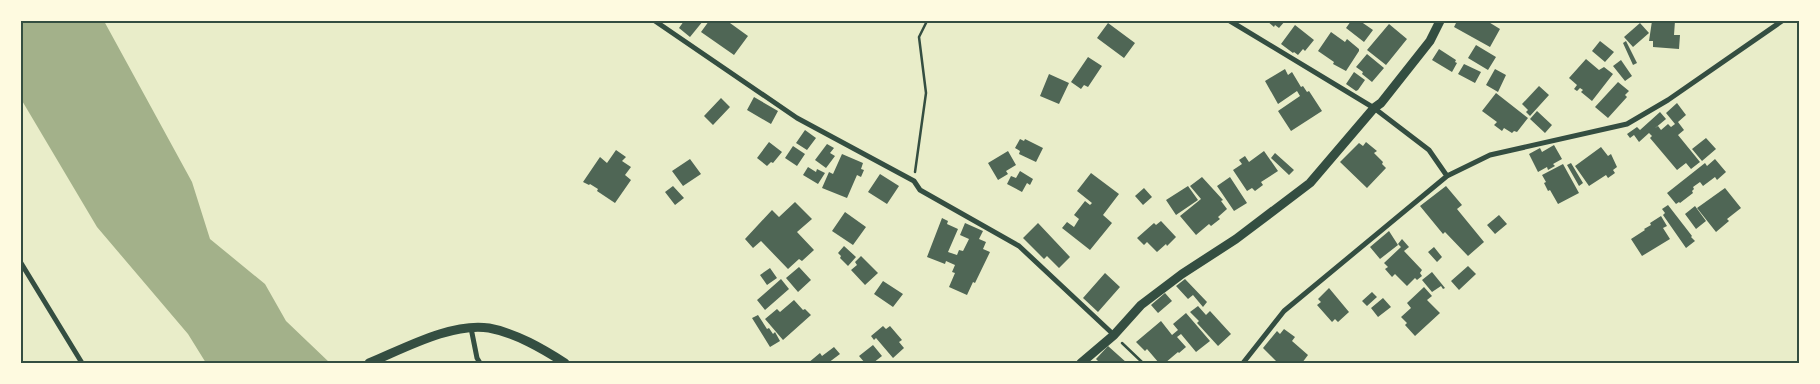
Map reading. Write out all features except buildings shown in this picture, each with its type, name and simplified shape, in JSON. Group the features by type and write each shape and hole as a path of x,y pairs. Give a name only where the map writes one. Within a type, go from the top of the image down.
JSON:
{"street":[{"path":"655,21 797,118 914,181 920,190 1019,246 1114,335"},
{"path":"1230,21 1374,108 1429,150 1447,176"},
{"path":"1081,363 1114,335 1141,305 1182,274 1236,239 1310,183 1374,108 1381,104 1430,41 1440,21"},
{"path":"1243,363 1284,311 1447,176 1490,155 1627,124 1668,100 1782,21"},
{"path":"21,263 82,363"},
{"path":"471,328 477,358 480,363"},
{"path":"370,363 449,331 471,328 490,328 532,342 566,363"}],"path":[{"path":"914,181 926,93 919,37 927,21"},
{"path":"1114,335 1143,363"}],"shaded area":[{"path":"21,21 104,21 192,182 210,239 265,284 286,321 330,363 206,363 188,334 97,227 21,99"}]}
